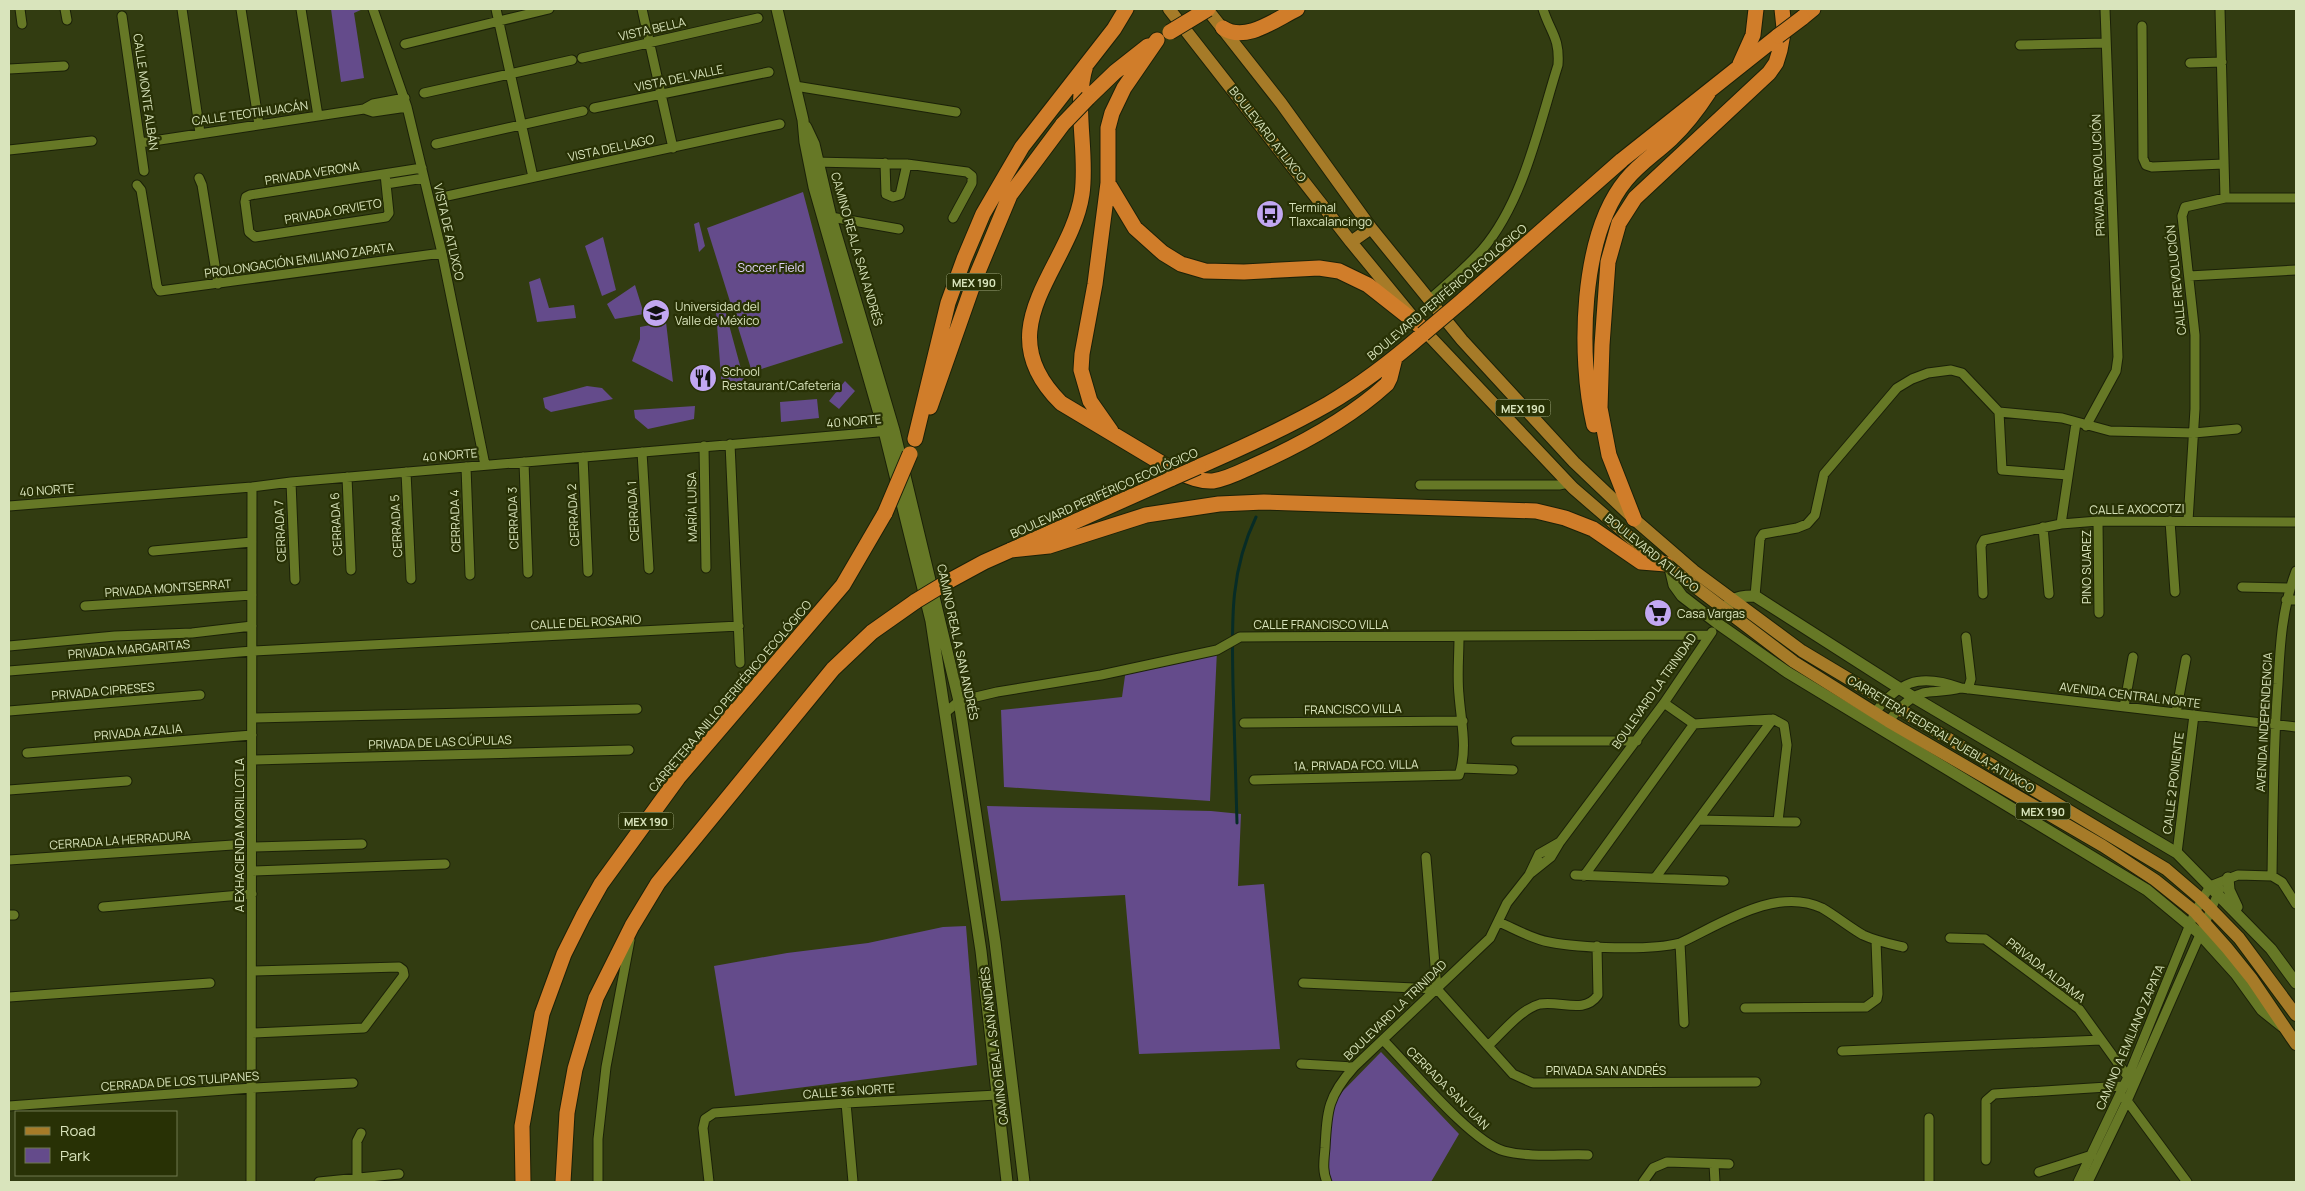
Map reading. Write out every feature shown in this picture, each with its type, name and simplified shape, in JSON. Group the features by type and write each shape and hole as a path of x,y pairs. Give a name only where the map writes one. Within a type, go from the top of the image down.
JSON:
{"highway":[{"path":"915,439 948,303 983,214 1022,148 1114,29 1126,9"},
{"path":"1113,434 1090,401 1081,370 1082,354 1096,284 1108,183 1107,139 1112,113 1124,88 1157,40 1208,9"},
{"path":"1223,28 1232,33 1246,33 1297,9"},
{"path":"1731,74 1750,46 1755,25 1756,9"},
{"path":"1631,517 1609,455 1600,408 1606,278 1611,247 1624,212 1635,198 1757,86 1776,63 1784,28 1782,9"},
{"name":"BOULEVARD PERIFÉRICO ECOLÓGICO","path":"632,926 658,883 833,669 872,632 916,600 948,581 1011,550 1267,436 1328,404 1395,358 1622,160 1808,13"},
{"name":"MEX 190","path":"915,439 937,391 975,279 1010,195 1063,124 1115,72 1157,40"},
{"path":"1086,65 1080,92 1084,166 1082,195 1071,226 1034,308 1030,332 1031,350 1039,370 1053,394 1075,412 1173,470 1191,478 1205,481 1224,478 1278,455 1372,396 1390,378 1395,358"},
{"path":"1631,517 1606,465 1597,437 1588,391 1585,328 1594,249 1603,218 1617,192 1634,171 1681,129 1708,92"},
{"path":"1108,183 1136,228 1163,253 1181,264 1205,271 1217,272 1319,268 1339,271 1368,285 1420,326"},
{"name":"CARRETERA ANILLO PERIFÉRICO ECOLÓGICO","path":"523,1182 522,1126 542,1014 564,954 583,916 601,884 678,778 843,585 885,513 915,439"},
{"path":"1011,550 1049,546 1122,522 1171,510 1219,504 1264,502 1536,511 1565,518 1593,530 1641,562 1668,566"},
{"path":"563,1182 567,1112 575,1069 596,998 632,926"}],"main road":[{"name":"CAMINO REAL A SAN ANDRÉS","path":"776,9 803,120 814,144 814,162 889,431 931,621 981,952 1007,1182"},
{"name":"BOULEVARD ATLIXCO","path":"1169,9 1351,242 1420,326 1569,483 1632,539 1668,566 1728,606"},
{"name":"BOULEVARD ATLIXCO","path":"1208,9 1281,103 1371,228 1462,340 1524,410 1631,517 1694,571 1728,606 1794,662 1871,717 2103,846 2155,880 2195,912 2202,928 2252,979 2296,1044"},
{"name":"CAMINO REAL A SAN ANDRÉS","path":"814,162 832,217 959,701 995,942 1024,1182"},
{"path":"1351,242 1371,228"},
{"path":"1668,566 1676,590 1717,623 1787,672 1871,717"},
{"path":"1728,606 1744,596 1755,596 1898,688 2177,853 2271,949 2296,983"},
{"name":"BOULEVARD LA TRINIDAD","path":"1717,623 1728,606"},
{"name":"CARRETERA FEDERAL PUEBLA-ATLIXCO","path":"1728,606 2158,864 2202,899 2245,944 2296,1015"},
{"path":"1885,725 2147,890 2190,925 2202,928"},
{"path":"967,855 982,849"},
{"path":"2225,880 2232,900 2245,922"}],"street":[{"path":"20,9 22,24"},
{"path":"65,9 67,20"},
{"path":"182,9 200,133"},
{"path":"240,9 259,125"},
{"path":"302,9 318,116"},
{"name":"VISTA DE ATLIXCO","path":"373,9 406,102 442,253 485,465"},
{"path":"496,9 534,177"},
{"path":"405,44 549,9"},
{"path":"642,9 673,148"},
{"path":"1429,300 1456,277 1483,249 1509,209 1518,189 1558,65 1559,51 1557,39 1543,9"},
{"name":"PRIVADA REVOLUCIÓN","path":"2086,426 2116,371 2105,9"},
{"path":"2220,9 2225,198 2296,198"},
{"name":"CALLE MONTE ALBÁN","path":"122,16 144,171"},
{"name":"VISTA BELLA","path":"582,58 758,18"},
{"path":"2142,26 2143,158 2146,165 2152,167 2224,164"},
{"path":"2020,45 2105,43"},
{"path":"424,93 572,60"},
{"path":"2190,63 2222,62"},
{"path":"9,69 64,66"},
{"name":"VISTA DEL VALLE","path":"594,108 769,72"},
{"path":"795,86 956,112"},
{"name":"CALLE TEOTIHUACÁN","path":"140,143 364,109 373,104 406,102"},
{"path":"436,144 583,111"},
{"name":"VISTA DEL LAGO","path":"447,196 780,124"},
{"path":"9,150 92,141"},
{"path":"814,162 907,164 967,172 972,176 972,183 953,218"},
{"path":"885,163 886,194 893,197 900,195 907,164"},
{"name":"PRIVADA VERONA","path":"252,236 249,232 245,202 246,197 250,195 385,174 423,173"},
{"name":"PRIVADA ORVIETO","path":"386,184 423,173"},
{"name":"PRIVADA ORVIETO","path":"252,236 386,217 389,213 385,174"},
{"path":"199,178 202,185 218,284"},
{"name":"PROLONGACIÓN EMILIANO ZAPATA","path":"137,185 141,190 157,286 160,291 442,253"},
{"name":"CALLE REVOLUCIÓN","path":"2188,521 2194,433 2195,335 2182,216 2185,207 2225,198"},
{"path":"832,217 899,229"},
{"path":"2189,276 2296,270"},
{"path":"1755,596 1760,539 1763,534 1797,528 1808,524 1815,515 1824,474 1897,388 1912,379 1928,373 1951,370 1962,373 1999,412 2002,470 2068,475"},
{"path":"1999,412 2062,418 2086,426 2110,430 2194,433 2237,430"},
{"path":"2061,524 2076,422"},
{"name":"40 NORTE","path":"9,506 252,487 347,477 889,431"},
{"path":"730,444 740,663"},
{"name":"MARÍA LUISA","path":"704,446 706,568"},
{"name":"CERRADA 1","path":"642,452 649,569"},
{"name":"CERRADA 2","path":"583,457 588,572"},
{"name":"CERRADA 3","path":"524,462 528,573"},
{"name":"CERRADA 4","path":"466,467 470,575"},
{"name":"CERRADA 5","path":"406,472 411,579"},
{"name":"CERRADA 6","path":"347,477 351,570"},
{"name":"CERRADA 7","path":"291,482 295,580"},
{"path":"1420,485 1559,485 1569,483"},
{"name":"A EXHACIENDA MORILLOTLA","path":"251,1182 252,487"},
{"name":"CALLE AXOCOTZI","path":"1983,594 1981,542 1984,540 2061,524 2098,521 2296,522"},
{"name":"PINO SUAREZ","path":"2098,521 2099,613"},
{"path":"2170,521 2175,592"},
{"path":"2043,528 2049,594"},
{"path":"153,551 252,542"},
{"name":"AVENIDA INDEPENDENCIA","path":"2272,876 2275,724 2281,629 2286,600 2296,571"},
{"path":"2242,587 2290,588"},
{"name":"PRIVADA MONTSERRAT","path":"85,606 252,595"},
{"path":"2286,600 2296,600"},
{"name":"BOULEVARD LA TRINIDAD","path":"1327,1182 1323,1168 1327,1113 1340,1082 1354,1066 1384,1040 1490,938 1507,903 1529,875 1551,856 1664,704 1717,623"},
{"path":"9,646 114,636 192,633 252,626"},
{"name":"CALLE DEL ROSARIO","path":"252,651 739,626"},
{"name":"CALLE FRANCISCO VILLA","path":"945,713 959,701 997,692 1102,675 1217,650 1240,637 1710,634"},
{"path":"1459,637 1459,695 1463,763 1460,772"},
{"path":"1965,688 1971,679 1966,637"},
{"name":"PRIVADA MARGARITAS","path":"9,671 252,651"},
{"path":"2124,707 2133,657"},
{"path":"2176,713 2186,659"},
{"name":"AVENIDA CENTRAL NORTE","path":"1898,688 1910,683 1926,680 1965,688 2296,727"},
{"path":"1871,717 1898,688"},
{"name":"AVENIDA CENTRAL NORTE","path":"1913,697 1927,692 1948,692 1965,688"},
{"name":"PRIVADA CIPRESES","path":"9,711 200,695"},
{"path":"1885,725 1913,697"},
{"path":"1664,704 1694,724 1773,719 1784,725 1787,745 1778,821"},
{"path":"252,718 637,709"},
{"name":"CALLE 2 PONIENTE","path":"2177,853 2194,715"},
{"path":"1655,878 1773,719"},
{"name":"FRANCISCO VILLA","path":"1244,723 1462,721"},
{"path":"1694,724 1580,875 1724,881"},
{"name":"PRIVADA AZALIA","path":"27,754 252,735"},
{"path":"1516,741 1636,741"},
{"name":"PRIVADA DE LAS CÚPULAS","path":"252,760 629,750"},
{"name":"1A. PRIVADA FCO. VILLA","path":"1254,780 1513,770"},
{"path":"9,790 126,781"},
{"path":"1698,820 1796,822"},
{"name":"CERRADA LA HERRADURA","path":"9,860 233,844"},
{"path":"252,847 362,844"},
{"path":"1302,983 1437,989 1426,857"},
{"path":"252,871 445,864"},
{"path":"2214,890 2225,880 2238,875 2272,876 2282,882 2296,904"},
{"name":"CAMINO A EMILIANO ZAPATA","path":"2078,1182 2128,1077 2195,912 2202,899 2214,890"},
{"name":"CAMINO A EMILIANO ZAPATA","path":"2088,1182 2127,1101 2211,908 2214,890"},
{"path":"103,907 252,894"},
{"path":"1499,922 1536,939 1550,943 1665,947 1680,943 1761,905 1784,901 1807,902 1824,909 1876,941 1903,947"},
{"path":"598,1182 598,1139 605,1077 632,926"},
{"name":"PRIVADA ALDAMA","path":"1950,938 1985,939 2079,1009 2128,1077"},
{"path":"1745,1008 1866,1007 1876,1000 1878,994 1876,941"},
{"path":"1680,943 1684,1023"},
{"path":"1489,1045 1521,1016 1541,1004 1580,1006 1594,1001 1598,995 1597,946"},
{"path":"252,971 399,967 403,970 404,975 364,1028 252,1033"},
{"path":"9,997 210,983"},
{"name":"PRIVADA SAN ANDRÉS","path":"1437,989 1513,1074 1533,1083 1756,1082"},
{"name":"CERRADA SAN JUAN","path":"1384,1040 1470,1130 1488,1144 1504,1151 1522,1154 1588,1155"},
{"path":"1842,1051 2101,1040"},
{"path":"1301,1064 1354,1066"},
{"name":"CERRADA DE LOS TULIPANES","path":"9,1106 252,1088 352,1083"},
{"path":"1986,1160 1986,1101 1994,1094 2122,1089 2127,1101 2187,1182"},
{"name":"CALLE 36 NORTE","path":"709,1182 703,1128 705,1119 714,1113 846,1103 997,1095"},
{"path":"846,1103 853,1182"},
{"path":"1929,1118 1930,1182"},
{"path":"357,1178 358,1142 361,1133"},
{"path":"2039,1172 2092,1155"},
{"path":"1643,1182 1653,1168 1667,1162 1729,1164"},
{"path":"1714,1164 1714,1182"},
{"path":"319,1182 400,1174"}],"green space":[{"path":"331,9 363,9 354,13 364,78 341,82"},
{"name":"Soccer Field","path":"803,192 843,343 752,372 707,228"},
{"path":"699,222 705,246 699,252 694,224"},
{"path":"603,237 616,290 602,296 585,246"},
{"path":"540,278 549,308 574,305 576,318 537,322 529,282"},
{"path":"635,285 644,314 615,319 607,304"},
{"path":"725,310 744,380 722,389 716,312"},
{"path":"666,322 673,382 632,361 640,339 640,327"},
{"path":"845,381 855,391 839,409 829,401"},
{"path":"587,386 602,388 613,399 551,412 545,408 543,398"},
{"path":"817,399 819,418 781,422 780,402"},
{"path":"695,406 694,419 648,429 635,418 634,410"},
{"path":"1217,650 1210,801 1004,787 1001,710 1122,697 1126,669"},
{"path":"987,806 1211,811 1241,814 1238,886 1264,884 1280,1049 1139,1054 1125,895 1001,901"},
{"path":"966,926 977,1065 735,1096 714,966 787,953 868,943 943,927"},
{"path":"1381,1052 1459,1134 1431,1182 1331,1182 1327,1171 1330,1115 1339,1095"}],"waterway":[{"path":"1237,823 1233,663 1234,599 1241,558 1256,517"}],"place":[{"name":"Terminal Tlaxcalancingo","path":"1270,214"},
{"name":"Universidad del Valle de México","path":"656,313"},
{"name":"School Restaurant/Cafeteria","path":"703,378"},
{"name":"Casa Vargas","path":"1658,613"}]}
